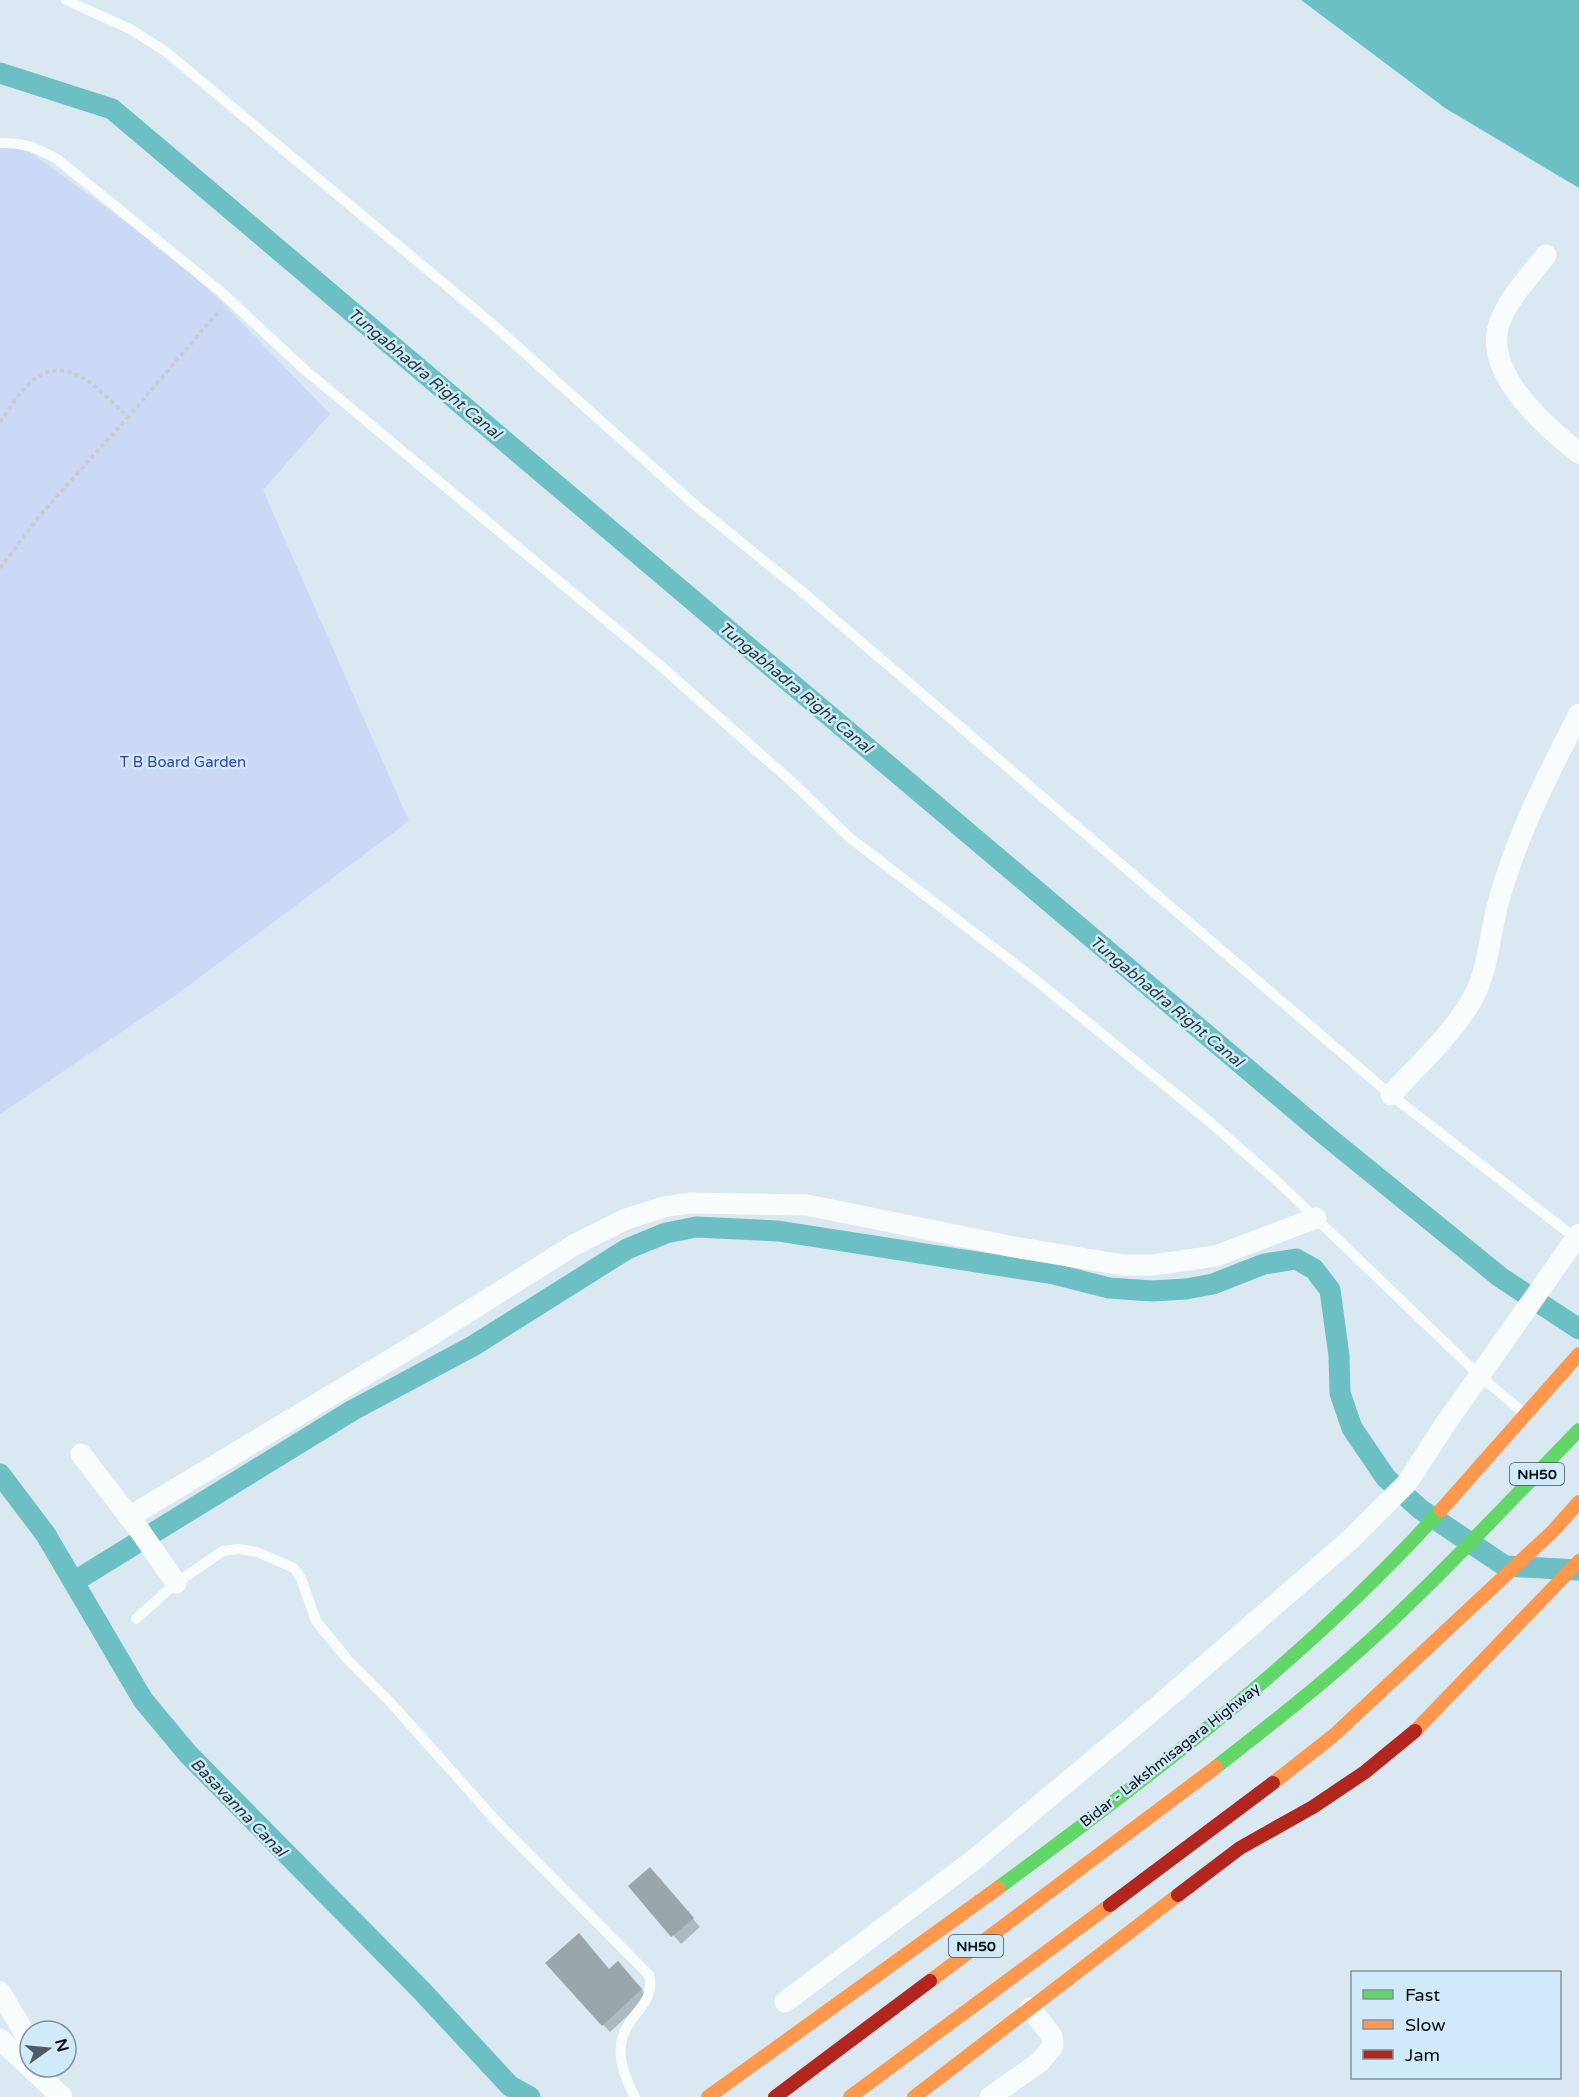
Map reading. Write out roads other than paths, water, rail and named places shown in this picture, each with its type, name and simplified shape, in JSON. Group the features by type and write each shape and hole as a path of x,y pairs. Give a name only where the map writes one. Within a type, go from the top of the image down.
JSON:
{"main road":[{"name":"Bidar - Lakshmisagara Highway","path":"708,2097 1039,1856 1252,1693 1338,1615 1400,1553 1525,1413 1539,1402 1579,1354"},
{"name":"NH50","path":"775,2097 1178,1797 1300,1702 1365,1645 1441,1572 1579,1430"},
{"name":"NH50","path":"850,2097 1206,1834 1333,1736 1553,1531 1579,1502"},
{"path":"914,2097 1240,1848 1313,1807 1365,1772 1412,1734 1463,1684 1534,1606 1579,1561"}],"street":[{"path":"1546,255 1512,300 1501,319 1496,338 1500,359 1511,383 1530,410 1553,433 1579,453"},
{"path":"1391,1095 1457,1024 1474,995 1508,873 1579,714"},
{"path":"135,1524 574,1245 626,1219 664,1207 689,1203 807,1204 1014,1247 1123,1265 1153,1265 1216,1256 1316,1218"},
{"path":"785,2002 975,1859 1238,1638 1351,1539 1407,1483 1496,1351 1578,1238"},
{"path":"81,1454 135,1524 176,1584"},
{"path":"0,1992 18,2022"},
{"path":"990,2097 1040,2062 1053,2046 1052,2037 1030,2008"},
{"path":"0,2039 63,2097"},
{"path":"52,2079 63,2097"}],"lane":[{"path":"66,0 129,29 165,51 489,321 695,505 805,594 1391,1095 1578,1238"},
{"path":"0,143 16,142 37,147 57,159 229,300 305,370 662,667 792,782 850,838 1032,977 1210,1122 1316,1218 1480,1376 1525,1413"},
{"path":"136,1619 176,1584 223,1551 257,1552 294,1568 301,1578 316,1621 348,1660 391,1703 498,1823 649,1975 652,1987 648,2001 626,2028 621,2044 622,2064 635,2097"}],"waterway":[{"name":"Tungabhadra Right Canal","path":"0,73 112,109 1324,1134 1500,1277 1579,1329"},
{"path":"75,1581 353,1410 473,1346 627,1249 666,1233 696,1227 778,1231 1054,1274 1109,1288 1152,1291 1186,1289 1213,1284 1264,1264 1296,1259 1314,1269 1330,1290 1339,1356 1340,1393 1352,1428 1386,1478 1420,1509 1505,1566 1579,1570"},
{"name":"Basavanna Canal","path":"0,1474 46,1535 143,1700 188,1754 421,1990 510,2086 530,2097"}],"park label":[{"name":"T B Board Garden","path":"183,762"}]}
